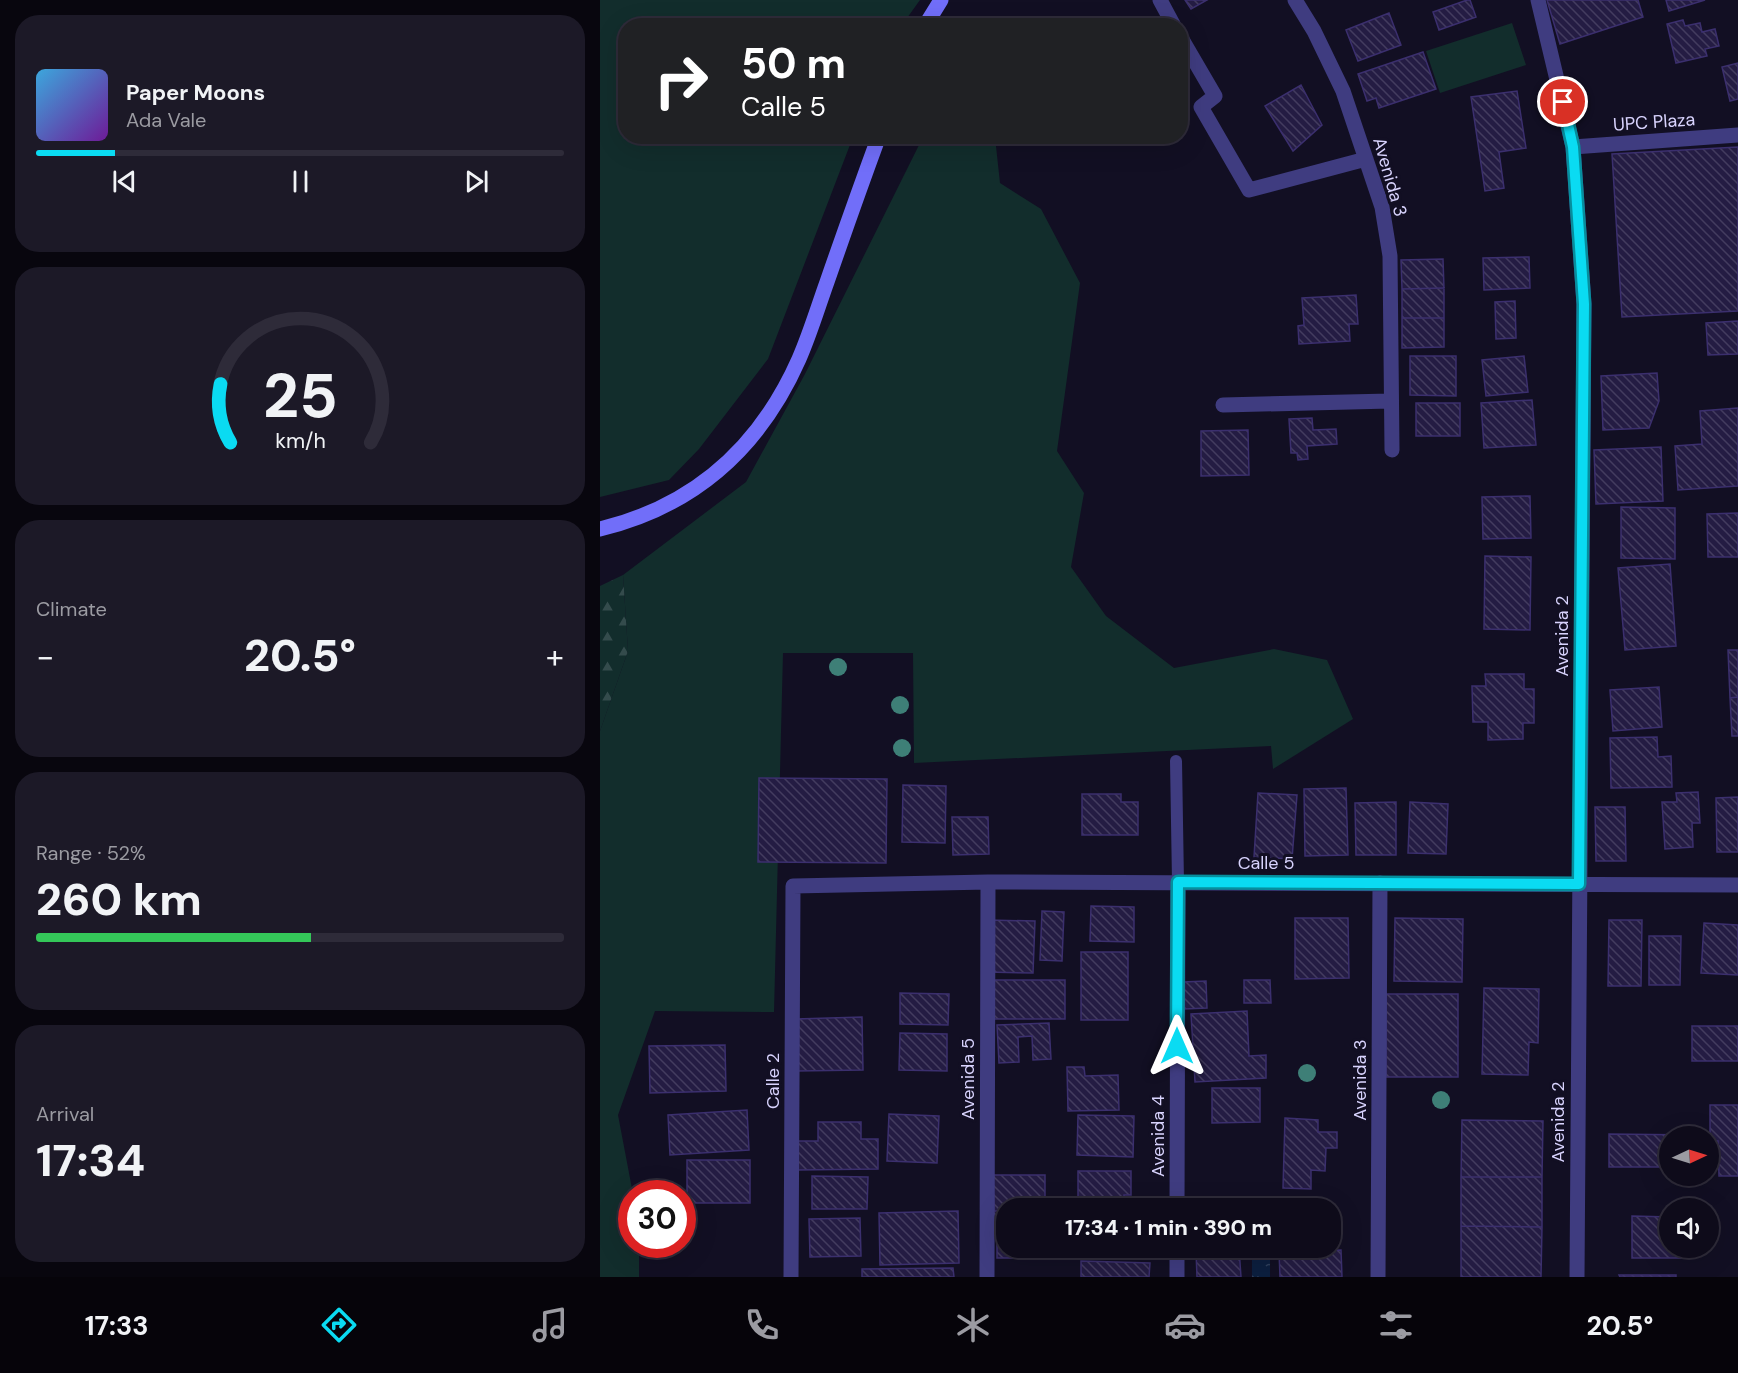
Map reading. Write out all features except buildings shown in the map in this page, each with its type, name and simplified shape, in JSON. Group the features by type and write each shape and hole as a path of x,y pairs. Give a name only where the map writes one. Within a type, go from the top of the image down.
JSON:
{"street":[{"path":"930,18 941,0"},
{"path":"1160,0 1170,18"},
{"name":"Avenida 3","path":"1295,0 1314,31 1343,91 1382,207 1390,256 1392,450"},
{"name":"Avenida 2","path":"1538,0 1573,147 1584,304 1577,1277"},
{"path":"1188,50 1215,96 1201,107 1249,190 1366,159"},
{"name":"UPC Plaza","path":"1573,147 1738,135"},
{"path":"600,529 644,515 690,492 722,468 758,430 780,396 800,358 876,144"},
{"path":"1223,405 1390,400"},
{"name":"Avenida 5","path":"987,1277 988,882"},
{"name":"Calle 5","path":"793,885 1178,882 1738,885"},
{"name":"Avenida 4","path":"1177,1198 1178,882"},
{"name":"Avenida 3","path":"1378,1277 1380,884"},
{"name":"Calle 2","path":"791,1277 793,885"},
{"path":"1177,1258 1177,1277"}],"lane":[{"path":"1176,760 1178,882"}],"green space":[{"path":"600,0 920,0 907,18 618,18 618,144 850,144 768,359 699,449 669,480 600,497"},
{"path":"1512,23 1526,65 1440,93 1426,51"},
{"path":"920,144 996,144 1000,183 1041,209 1080,283 1057,451 1084,493 1071,567 1106,616 1174,668 1274,649 1327,660 1353,719 1273,769 1271,746 914,763 913,653 783,653 774,1012 655,1011 618,1115 630,1180 618,1180 618,1258 639,1258 639,1277 600,1277 600,731 628,651 623,575 746,482 805,374"},
{"path":"623,575 628,651 600,731 600,586"}],"water":[{"path":"1252,1258 1270,1258 1270,1277 1252,1277"}],"route":[{"path":"1177,1046 1178,882 1579,884 1584,304 1573,147 1563,102"}]}
